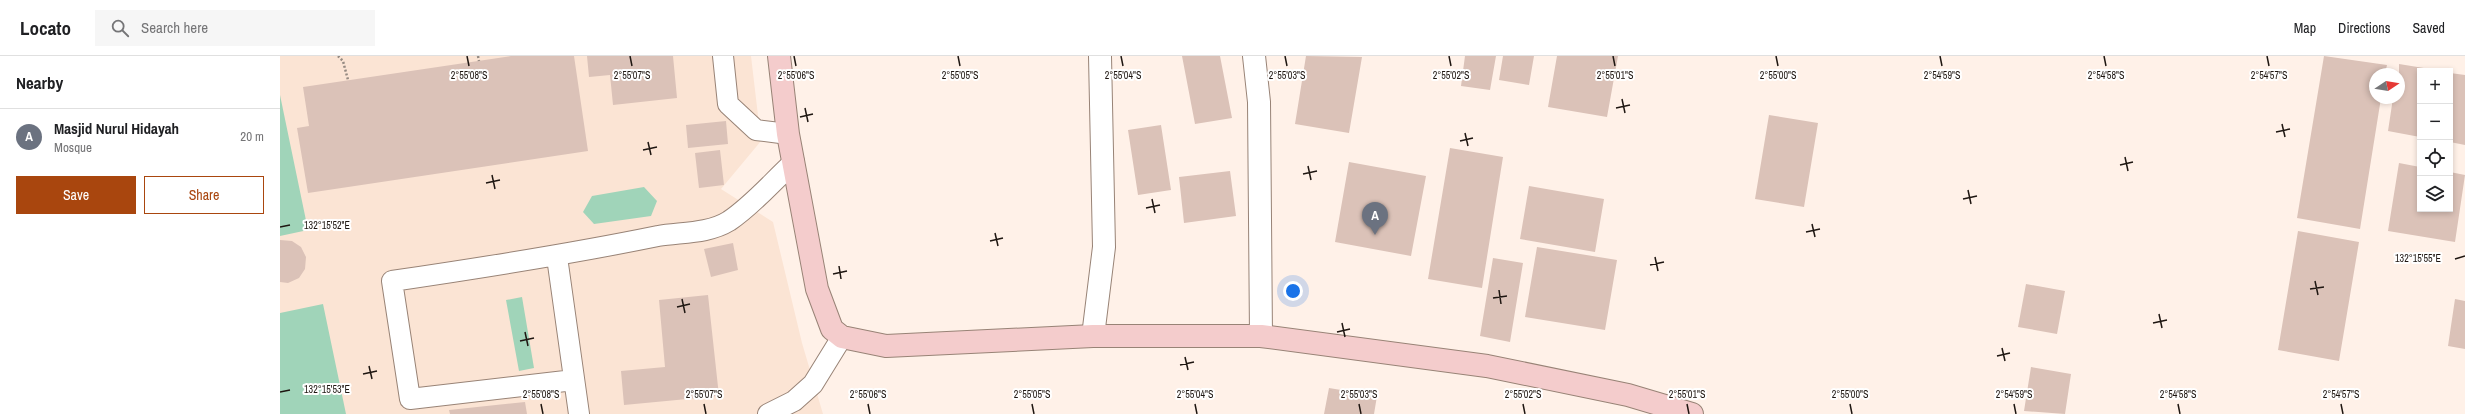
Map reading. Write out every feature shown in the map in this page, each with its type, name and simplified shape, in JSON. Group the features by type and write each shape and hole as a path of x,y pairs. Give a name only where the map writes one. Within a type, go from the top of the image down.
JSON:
{"main road":[{"path":"779,56 788,134 816,289 832,329 842,337 864,343 886,346 1093,336 1261,336 1487,366 1628,395 1692,414"}],"street":[{"path":"1093,336 1104,247 1100,56"},
{"path":"1254,56 1259,102 1261,336"}],"lane":[{"path":"723,56 728,104 756,130 788,134"},
{"path":"574,380 410,399 392,281 557,257 663,235 701,231 728,221 766,190 794,162"},
{"path":"557,257 579,414"},
{"path":"768,414 794,401 813,384 842,337"}],"path":[{"path":"338,56 342,61 348,80"},
{"path":"478,56 479,61"}],"shaded area":[{"path":"280,56 751,56 761,141 721,189 773,222 802,343 823,414 280,414"}],"green space":[{"path":"280,95 308,230 280,236"},
{"path":"644,187 657,201 651,216 594,224 583,212 592,196"},
{"path":"522,297 534,368 519,371 506,300"},
{"path":"323,304 346,414 280,414 280,313"}],"building":[{"path":"511,56 574,56 588,151 308,193 297,128 309,126 303,87"},
{"path":"587,56 673,56 677,98 613,105 610,75 589,77"},
{"path":"1182,56 1220,56 1232,118 1195,124"},
{"path":"1306,56 1362,57 1349,133 1295,124"},
{"path":"1465,56 1496,56 1490,90 1461,86"},
{"path":"1503,56 1534,56 1529,85 1499,80"},
{"path":"1557,56 1618,56 1607,117 1548,107"},
{"path":"2324,56 2387,65 2386,68 2369,68 2369,104 2380,104 2360,229 2297,218"},
{"path":"2399,64 2424,68 2417,68 2417,136 2388,131 2392,104 2405,104 2405,68 2399,68"},
{"path":"2453,73 2465,75 2465,145 2453,143"},
{"path":"1769,115 1818,123 1804,207 1755,199"},
{"path":"726,121 728,144 688,148 686,125"},
{"path":"1161,125 1171,190 1138,195 1128,130"},
{"path":"1450,148 1503,157 1482,288 1428,279"},
{"path":"720,150 724,185 699,188 695,153"},
{"path":"1349,162 1426,176 1411,256 1335,242"},
{"path":"2399,163 2417,166 2417,212 2453,212 2453,173 2465,175 2455,242 2388,231"},
{"path":"1230,171 1236,216 1184,223 1179,177"},
{"path":"1529,186 1604,199 1595,252 1520,239"},
{"path":"2298,231 2359,242 2339,361 2278,350"},
{"path":"280,240 292,241 301,247 306,257 305,269 299,278 288,283 280,282"},
{"path":"733,243 738,270 711,277 704,249"},
{"path":"1537,247 1617,260 1605,330 1525,317"},
{"path":"1493,258 1523,263 1510,342 1480,336"},
{"path":"2026,284 2065,291 2057,334 2018,327"},
{"path":"708,295 719,396 624,405 621,371 665,367 659,300"},
{"path":"2455,299 2465,301 2465,349 2448,346"},
{"path":"2031,367 2071,374 2065,414 2024,411"},
{"path":"1329,388 1377,396 1374,414 1324,414"},
{"path":"525,402 527,414 450,414 449,410"}],"place":[{"name":"Masjid Nurul Hidayah","path":"1375,235"}]}
